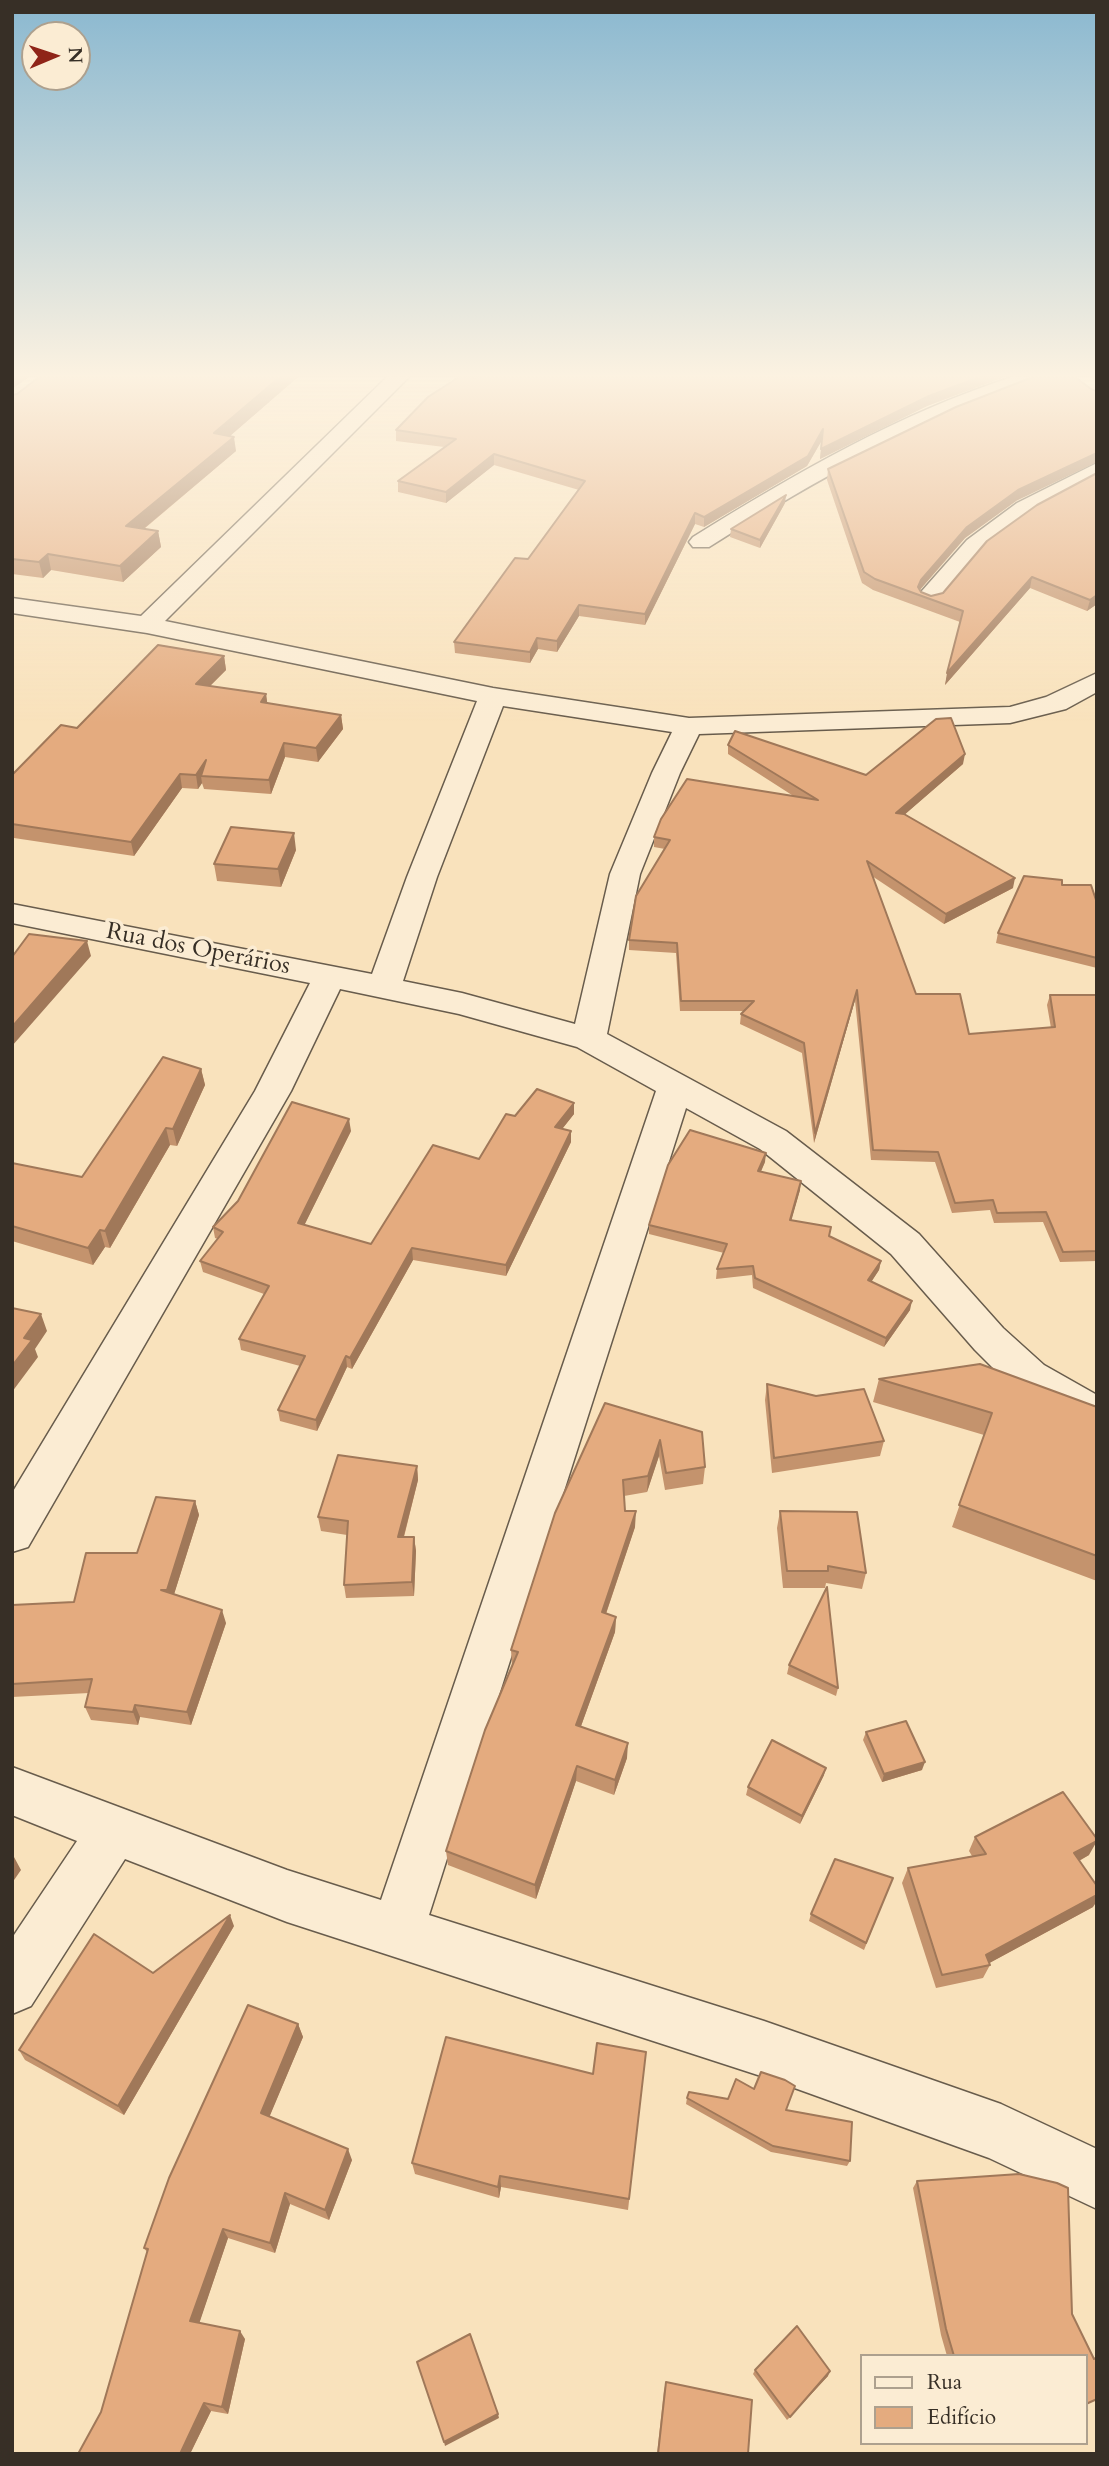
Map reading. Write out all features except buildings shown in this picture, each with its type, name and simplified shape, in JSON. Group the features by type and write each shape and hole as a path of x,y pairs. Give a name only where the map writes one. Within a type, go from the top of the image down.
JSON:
{"street":[{"path":"147,625 172,604 280,492"},
{"path":"701,542 781,492"},
{"path":"930,597 975,545 1025,508 1055,492"},
{"path":"12,605 147,625 493,696 689,726 1010,715 1056,703 1097,681"},
{"path":"384,987 422,877 493,696"},
{"path":"589,1039 625,874 666,773 689,726"},
{"name":"Rua dos Operários","path":"14,916 384,987 462,1004 589,1039 773,1139 905,1244 989,1339 1029,1377 1076,1405 1097,1413"},
{"path":"12,1533 273,1091 330,976"},
{"path":"397,1931 676,1085"},
{"path":"12,1791 113,1832 287,1896 790,2058 1001,2133 1097,2179"},
{"path":"12,1987 113,1832"}]}
